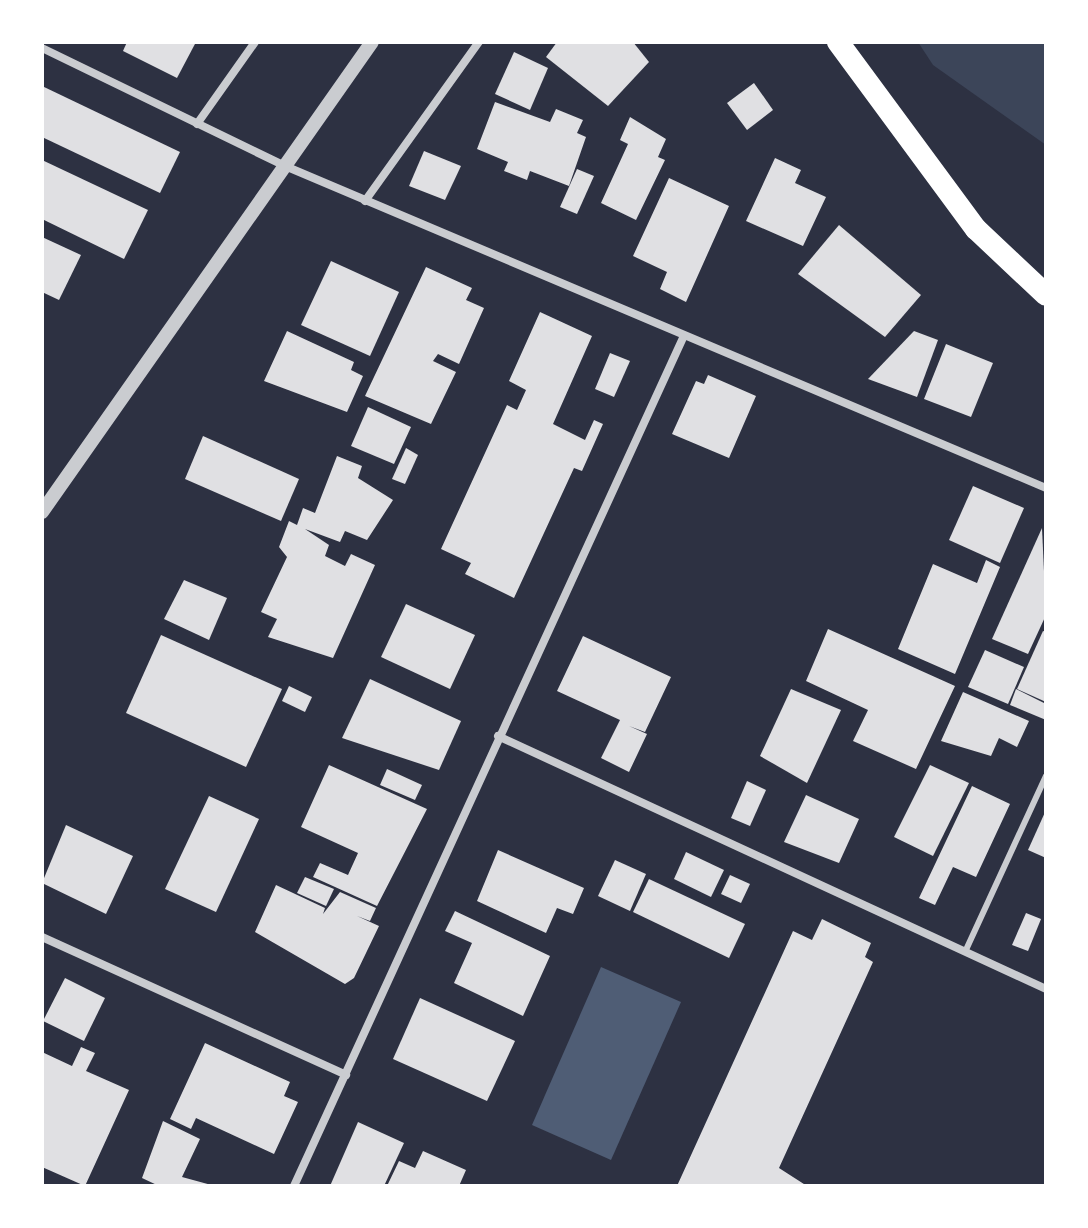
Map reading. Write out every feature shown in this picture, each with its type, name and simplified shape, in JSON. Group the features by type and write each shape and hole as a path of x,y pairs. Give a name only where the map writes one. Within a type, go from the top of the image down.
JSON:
{"highway":[{"path":"838,42 976,229 1046,295"}],"street":[{"path":"197,124 255,42"},
{"path":"42,512 372,42"},
{"path":"365,201 479,42"},
{"path":"42,48 285,166 683,338 1046,488"},
{"path":"294,1186 683,338"},
{"path":"498,736 1046,989"},
{"path":"42,937 346,1075"}],"lane":[{"path":"965,952 1046,776"}],"shaded area":[{"path":"918,42 1046,42 1046,145 933,65"},
{"path":"601,967 681,1002 611,1160 532,1125"}],"building":[{"path":"127,42 196,42 177,78 123,51"},
{"path":"557,42 633,42 649,62 608,106 546,57"},
{"path":"514,52 548,68 530,110 495,94"},
{"path":"754,83 773,110 747,130 727,103"},
{"path":"42,86 180,152 160,193 42,137"},
{"path":"495,102 550,122 556,109 583,120 577,133 586,137 569,186 530,171 527,180 504,171 508,162 477,149"},
{"path":"630,117 666,139 658,157 665,160 636,220 601,203 628,144 620,140"},
{"path":"424,151 461,166 445,200 409,186"},
{"path":"775,158 801,170 795,183 826,197 803,246 746,221"},
{"path":"42,160 148,210 124,259 42,219"},
{"path":"577,169 594,176 577,214 560,207"},
{"path":"669,178 729,206 686,302 660,289 667,272 633,256"},
{"path":"839,225 921,295 885,337 798,274"},
{"path":"42,237 81,255 59,300 42,292"},
{"path":"331,261 399,292 370,356 301,325"},
{"path":"426,267 472,288 466,300 484,308 459,364 438,354 433,361 456,372 431,424 365,396"},
{"path":"540,312 592,336 553,424 585,440 594,420 603,424 582,471 574,468 514,598 465,574 471,563 441,549 507,405 517,410 526,390 509,381"},
{"path":"287,331 354,362 351,370 363,376 347,412 264,381"},
{"path":"914,331 938,340 917,397 868,379"},
{"path":"946,344 993,363 971,417 924,399"},
{"path":"610,353 630,361 614,397 595,389"},
{"path":"708,375 756,396 729,458 672,434 696,381 704,384"},
{"path":"368,407 411,427 394,464 351,446"},
{"path":"203,436 299,479 281,521 185,479"},
{"path":"406,448 418,455 405,484 392,479"},
{"path":"337,456 362,466 358,478 393,500 367,540 345,531 340,542 305,529 329,545 325,556 345,566 351,554 375,565 333,658 268,637 277,619 261,612 287,557 279,547 289,521 297,525 303,508 315,513"},
{"path":"973,486 1024,508 1000,563 949,540"},
{"path":"1042,528 1046,615 1028,654 992,639"},
{"path":"986,560 1000,567 955,674 898,649 933,564 977,583"},
{"path":"184,580 227,598 209,640 164,619"},
{"path":"406,604 475,635 450,689 381,657"},
{"path":"828,629 955,686 916,769 853,741 868,710 806,681"},
{"path":"1043,631 1046,632 1046,702 1017,689"},
{"path":"161,635 282,689 246,767 126,713"},
{"path":"583,636 671,677 645,732 629,726 647,734 629,772 601,758 620,720 557,691"},
{"path":"985,650 1024,667 1008,704 968,687"},
{"path":"370,679 461,721 439,770 342,738"},
{"path":"289,686 312,697 305,712 282,701"},
{"path":"791,689 841,710 807,783 760,756"},
{"path":"1016,689 1046,704 1046,720 1010,705"},
{"path":"963,692 1029,721 1017,747 999,738 991,756 941,741"},
{"path":"329,765 427,809 377,906 313,877 320,863 348,875 358,853 301,827"},
{"path":"930,765 969,783 933,856 894,837"},
{"path":"387,769 422,785 415,800 380,785"},
{"path":"747,781 766,790 750,826 731,818"},
{"path":"972,786 1010,804 976,877 953,867 935,905 919,898"},
{"path":"806,795 859,819 839,863 784,842"},
{"path":"209,796 259,819 216,912 165,889"},
{"path":"1046,810 1046,858 1028,850"},
{"path":"66,825 133,856 106,914 42,883"},
{"path":"498,850 584,888 573,914 557,908 546,933 477,901"},
{"path":"686,852 724,870 711,897 674,879"},
{"path":"615,860 646,874 630,911 598,896"},
{"path":"730,875 750,884 741,903 721,894"},
{"path":"305,877 334,889 326,906 297,893"},
{"path":"649,879 745,924 729,958 633,912"},
{"path":"276,885 325,908 323,914 340,892 376,908 370,921 357,916 379,926 354,978 345,984 255,932"},
{"path":"455,911 550,956 523,1016 454,983 472,943 445,931"},
{"path":"1026,913 1041,919 1028,951 1012,945"},
{"path":"822,919 871,943 865,957 873,962 779,1168 807,1186 677,1186 793,931 812,940"},
{"path":"65,978 105,998 84,1041 43,1021"},
{"path":"420,998 515,1041 487,1101 393,1059"},
{"path":"205,1043 290,1082 284,1096 298,1102 274,1154 196,1118 191,1129 170,1119"},
{"path":"81,1047 95,1053 86,1071 129,1090 85,1186 42,1167 42,1052 72,1066"},
{"path":"163,1121 200,1139 182,1177 215,1186 159,1186 142,1178"},
{"path":"358,1122 404,1143 384,1186 330,1186"},
{"path":"423,1151 466,1170 459,1186 387,1186 399,1161 415,1168"}]}
